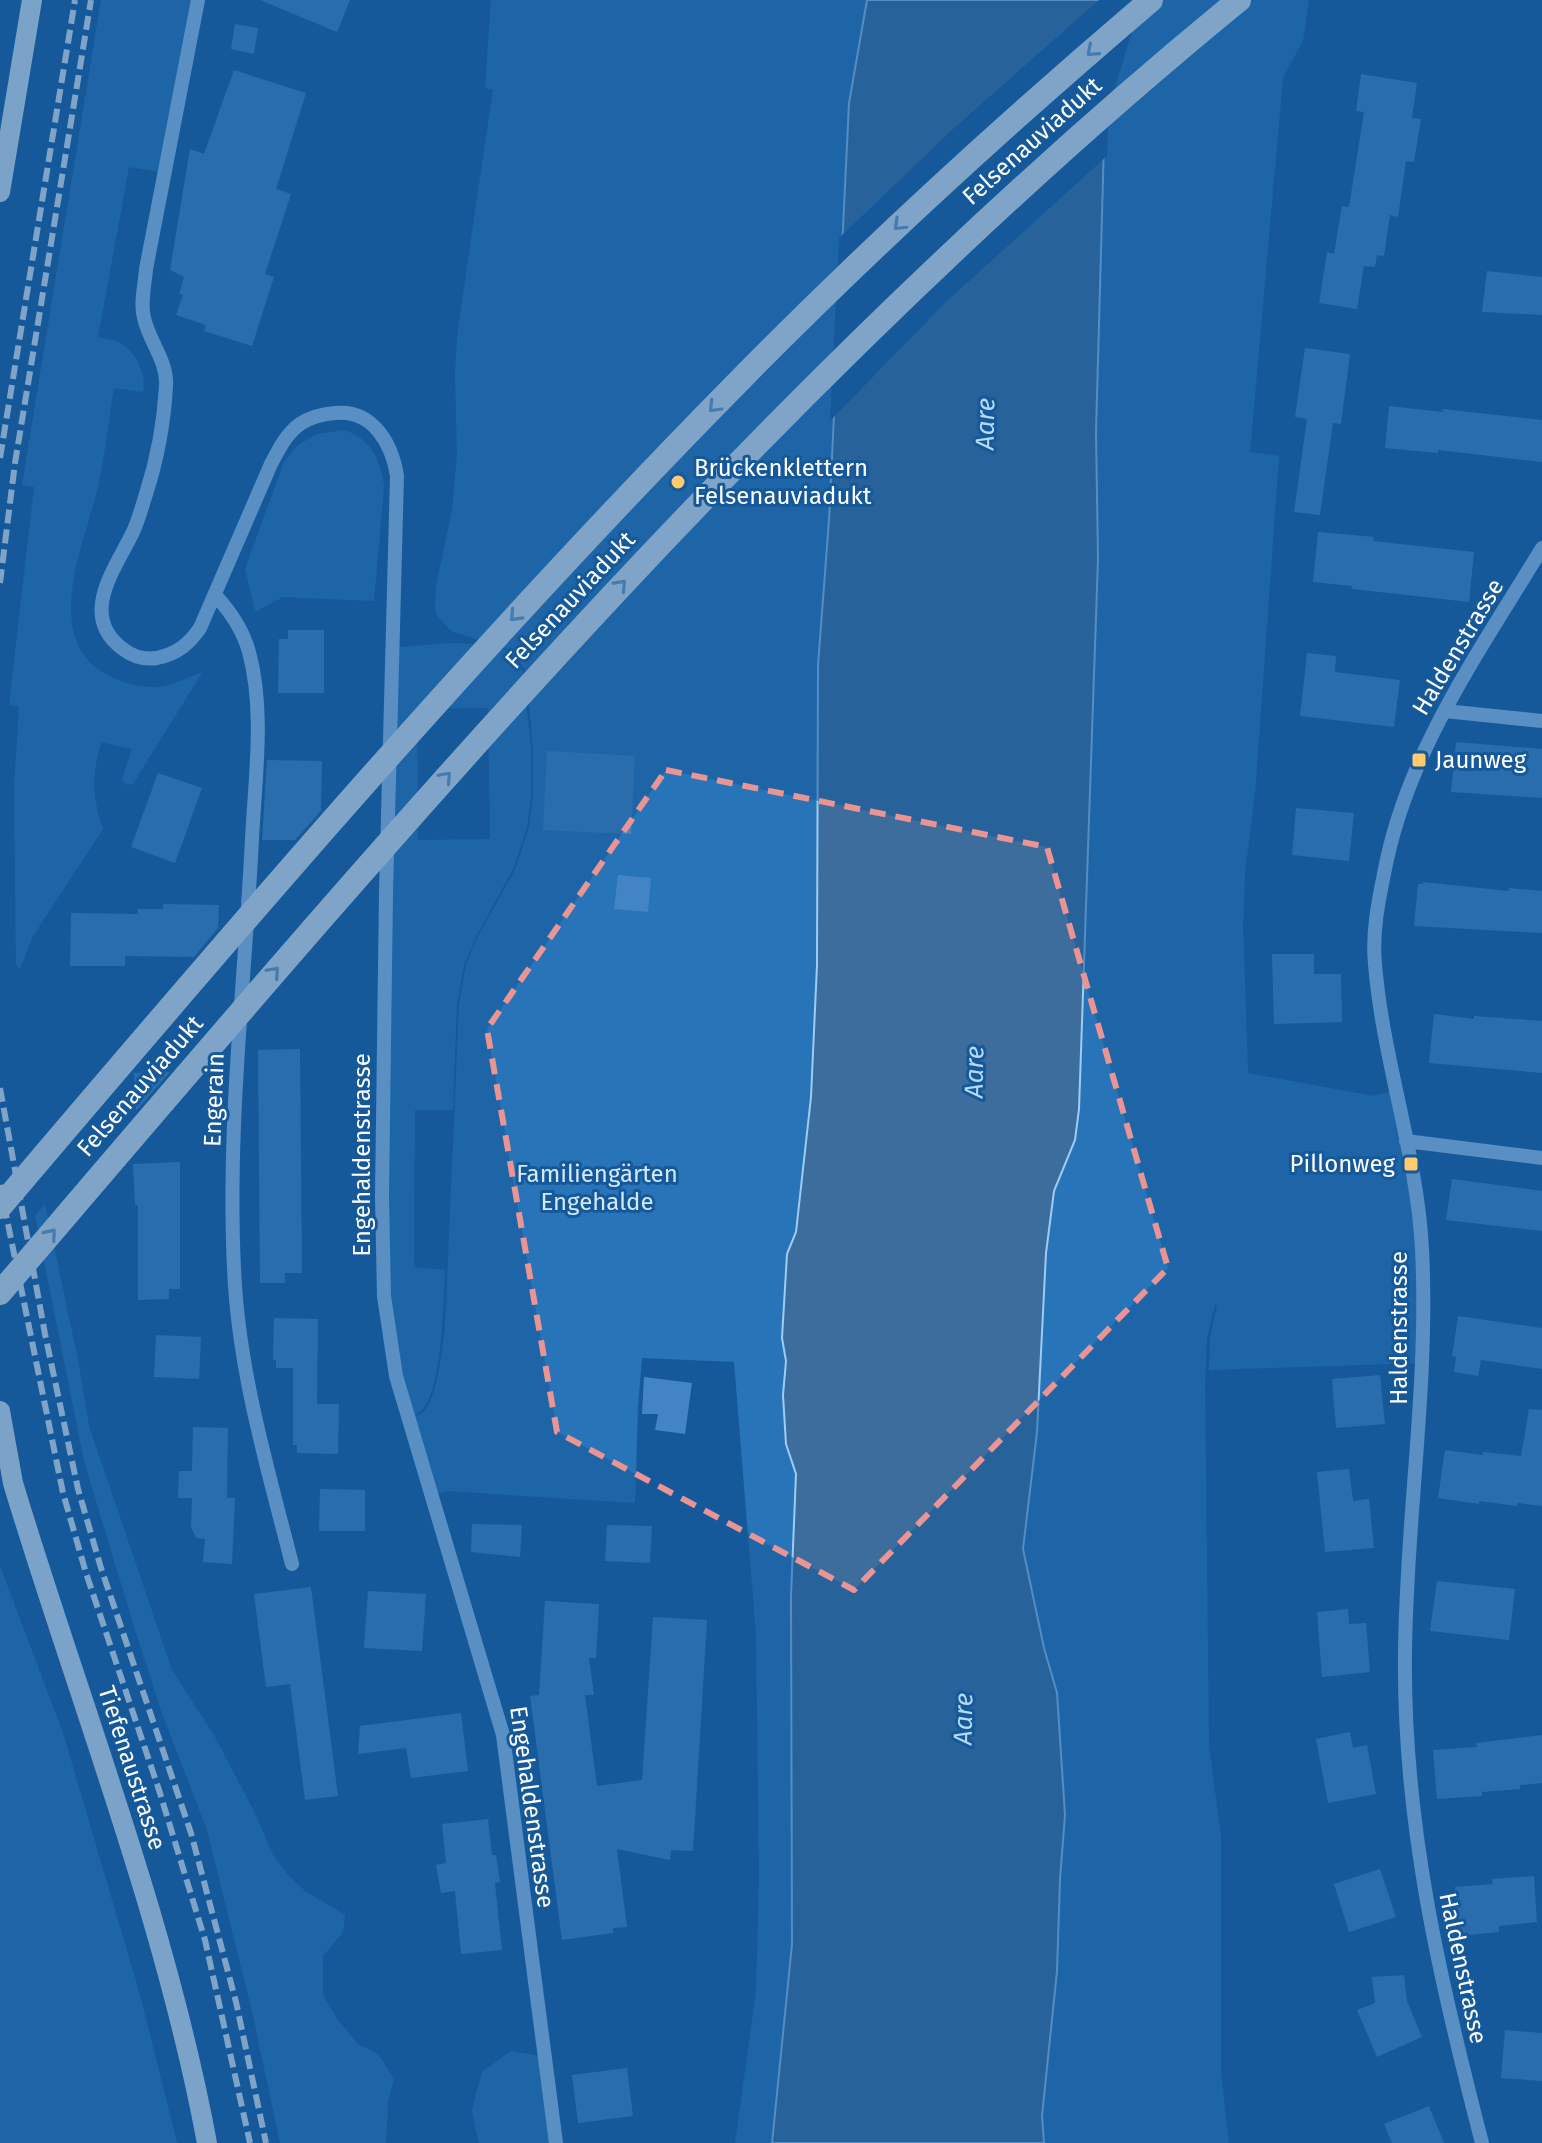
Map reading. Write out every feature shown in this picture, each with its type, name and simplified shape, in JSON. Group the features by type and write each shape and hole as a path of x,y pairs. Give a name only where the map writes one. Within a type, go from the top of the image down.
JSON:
{"highway":[{"name":"Felsenauviadukt","path":"0,1207 400,744 644,479 755,365 914,211 1038,97 1151,0"},
{"name":"Felsenauviadukt","path":"0,1293 349,887 550,662 701,500 882,318 1009,198 1239,0"}],"main road":[{"path":"0,192 32,0"},
{"name":"Tiefenaustrasse","path":"0,1411 13,1483 28,1535 147,1901 207,2143"}],"street":[{"name":"Engehaldenstrasse","path":"198,0 146,269 143,314 149,337 161,358 167,383 156,457 132,534 103,592 103,616 106,628 119,646 138,657 162,657 184,647 193,638 215,595 271,464 284,441 301,424 322,415 348,412 367,420 385,437 394,454 397,476 385,968 384,1296 396,1376 503,1735 556,2143"},
{"name":"Haldenstrasse","path":"1482,2143 1438,1964 1410,1795 1405,1655 1425,1317 1419,1217 1392,1082 1374,960 1384,870 1400,810 1419,760 1542,548"},
{"name":"Engerain","path":"215,595 243,632 255,683 256,739 246,948 236,1074 234,1271 245,1375 292,1564"},
{"path":"1445,711 1542,721"},
{"path":"1406,1141 1542,1158"}],"highlighted area":[{"path":"666,770 1047,847 1168,1268 854,1590 557,1432 487,1029"}],"green space":[{"path":"101,0 197,0 165,173 129,167 98,337 118,342 130,351 141,370 144,385 143,392 114,388 100,478 72,588 71,614 75,637 85,657 116,679 156,687 202,673 133,784 126,785 122,779 132,749 101,742 94,786 103,829 33,936 20,969 16,964 14,789 19,706 9,705 34,487 22,485"},
{"name":"Familiengärten Engehalde","path":"491,0 867,0 849,103 829,520 818,665 817,965 811,1097 796,1232 787,1254 782,1338 787,1361 783,1395 786,1444 796,1474 791,1596 792,1944 772,2143 735,2143 756,1992 759,1876 756,1634 734,1362 642,1358 635,1503 446,1491 430,1496 409,1418 421,1414 432,1398 445,1328 459,1004 466,965 477,938 516,868 529,827 533,798 533,749 526,671 510,650 451,631 435,610 436,586 452,511 457,455 455,372 458,328 493,90 485,88"},
{"path":"1138,0 1309,0 1303,41 1283,77 1250,452 1279,456 1255,793 1245,873 1243,925 1248,1073 1373,1096 1393,1091 1415,1192 1422,1363 1209,1370 1215,1304 1207,1338 1205,1385 1209,1746 1221,1836 1221,2072 1229,2143 1044,2143 1042,2116 1057,1971 1065,1815 1057,1693 1023,1549 1037,1432 1046,1253 1054,1191 1075,1140 1079,1109 1098,559 1096,432 1105,106"},
{"path":"344,430 361,438 373,451 384,486 374,601 283,597 255,612 245,569 284,462 298,445 317,434"},
{"path":"449,643 482,644 509,651 523,672 531,749 531,797 527,827 514,867 464,965 457,1004 453,1110 415,1110 414,1267 445,1270 440,1346 433,1387 420,1412 408,1417 385,1297 389,648","holes":["488,708 490,839 418,840 417,709"]},
{"path":"45,1204 89,1426 172,1670 215,1737 273,1855 305,1891 345,1915 343,1932 323,1956 323,1995 358,2044 379,2055 394,2079 388,2102 386,2143 280,2143 252,2011 207,1830 162,1713 84,1461 35,1216"},
{"path":"0,1566 63,1733 140,1995 177,2143 0,2143"},
{"path":"511,2051 539,2056 554,2143 479,2143 472,2110 482,2072"}],"water":[{"name":"Aare","path":"867,0 1138,0 1105,106 1096,432 1098,559 1079,1109 1075,1140 1054,1191 1046,1253 1037,1432 1023,1549 1057,1693 1065,1815 1057,1971 1042,2116 1044,2143 772,2143 792,1944 791,1596 796,1474 786,1444 783,1395 786,1361 782,1338 787,1254 796,1232 811,1097 817,965 818,665 829,520 849,103"}],"pier":[{"path":"1099,0 1142,0 1109,106 1107,156 946,302 830,421 839,238 953,129"}],"building":[{"path":"260,0 350,0 337,32"},
{"path":"235,24 258,28 254,54 231,49"},
{"path":"234,70 306,93 276,189 291,194 265,274 274,277 252,346 204,331 206,325 176,315 183,295 179,294 184,277 170,270 190,149 204,154"},
{"path":"1361,74 1417,83 1412,118 1421,119 1414,162 1406,161 1398,217 1390,215 1384,256 1377,255 1375,267 1364,266 1357,309 1319,303 1327,252 1334,254 1342,206 1349,207 1364,112 1356,111"},
{"path":"1487,271 1542,277 1542,315 1482,312"},
{"path":"1305,348 1350,354 1341,424 1333,423 1320,515 1294,512 1307,419 1295,417"},
{"path":"1389,406 1542,420 1542,462 1438,450 1438,453 1385,448"},
{"path":"1318,532 1474,552 1469,602 1313,582"},
{"path":"288,630 324,630 324,693 278,693 279,639 288,639"},
{"path":"1307,653 1336,656 1335,672 1400,680 1394,727 1300,716"},
{"path":"1456,742 1542,749 1542,798 1451,792"},
{"path":"547,751 635,756 631,834 543,830"},
{"path":"267,760 322,761 321,811 295,840 262,840"},
{"path":"158,773 202,788 175,863 131,847"},
{"path":"1296,808 1354,813 1349,861 1292,855"},
{"path":"618,875 651,878 648,912 614,909"},
{"path":"1418,884 1509,891 1509,888 1542,891 1542,933 1414,926"},
{"path":"163,904 219,905 218,928 194,957 125,956 125,966 70,966 71,913 138,914 138,909 163,909"},
{"path":"1272,954 1314,954 1314,974 1341,974 1342,1022 1274,1024"},
{"path":"1434,1014 1474,1019 1474,1016 1542,1021 1542,1073 1429,1063"},
{"path":"300,1049 302,1273 285,1273 285,1283 260,1283 258,1050"},
{"path":"170,1072 136,1111 134,1073"},
{"path":"180,1162 180,1289 169,1289 169,1299 138,1300 138,1205 135,1205 133,1164"},
{"path":"1452,1179 1542,1191 1542,1231 1446,1220"},
{"path":"1458,1316 1542,1328 1542,1369 1481,1360 1478,1376 1454,1372 1456,1357 1452,1356"},
{"path":"274,1318 318,1319 317,1404 339,1404 338,1454 297,1453 297,1445 293,1445 293,1368 276,1368 276,1360 273,1360"},
{"path":"156,1335 201,1337 199,1379 154,1377"},
{"path":"1380,1375 1385,1424 1336,1428 1332,1379"},
{"path":"644,1377 692,1383 685,1434 655,1430 658,1414 642,1414"},
{"path":"1529,1409 1542,1410 1542,1506 1479,1501 1479,1504 1438,1498 1445,1450 1521,1456"},
{"path":"193,1427 228,1428 227,1498 235,1498 232,1564 203,1562 205,1539 196,1538 191,1527 192,1498 178,1498 179,1471 192,1471"},
{"path":"1349,1469 1353,1501 1369,1499 1374,1548 1325,1552 1317,1472"},
{"path":"320,1489 365,1490 365,1531 319,1531"},
{"path":"472,1524 522,1525 520,1557 471,1552"},
{"path":"607,1525 652,1526 650,1563 605,1561"},
{"path":"1437,1581 1515,1589 1509,1640 1430,1631"},
{"path":"311,1587 338,1796 305,1800 290,1684 266,1687 254,1594"},
{"path":"368,1591 426,1594 422,1651 364,1648"},
{"path":"545,1601 599,1604 596,1658 589,1658 594,1695 585,1695 597,1786 642,1780 653,1617 707,1620 693,1851 671,1850 670,1860 617,1849 627,1927 613,1928 613,1933 562,1940 530,1696 539,1695"},
{"path":"1348,1609 1349,1624 1366,1623 1370,1672 1322,1677 1317,1612"},
{"path":"461,1713 468,1771 411,1778 406,1748 358,1754 360,1726"},
{"path":"1350,1732 1353,1748 1367,1745 1376,1794 1328,1803 1316,1739"},
{"path":"1542,1735 1542,1783 1520,1785 1520,1789 1482,1792 1482,1796 1437,1799 1433,1750 1477,1747 1476,1743"},
{"path":"488,1819 492,1855 496,1855 500,1882 495,1883 502,1950 461,1954 455,1891 441,1893 436,1865 446,1863 442,1824"},
{"path":"1380,1869 1396,1917 1349,1932 1334,1884"},
{"path":"1534,1876 1537,1922 1499,1926 1499,1932 1459,1936 1455,1887 1493,1884 1492,1879"},
{"path":"1404,1975 1407,2001 1422,2037 1377,2057 1357,2010 1375,2003 1372,1977"},
{"path":"1505,2030 1542,2033 1542,2081 1501,2078"},
{"path":"627,2068 633,2116 578,2123 572,2075"},
{"path":"1429,2106 1444,2143 1392,2143 1384,2124"}],"railway":[{"path":"0,458 75,0"},
{"path":"0,583 15,463 91,0"},
{"path":"0,1088 45,1334 78,1489 101,1568 191,1833 236,2002 266,2143"},
{"path":"0,1185 63,1493 205,1940 250,2143"}],"place":[{"name":"Brückenklettern Felsenauviadukt","path":"678,482"},
{"name":"Jaunweg","path":"1419,760"},
{"name":"Pillonweg","path":"1411,1164"}]}
